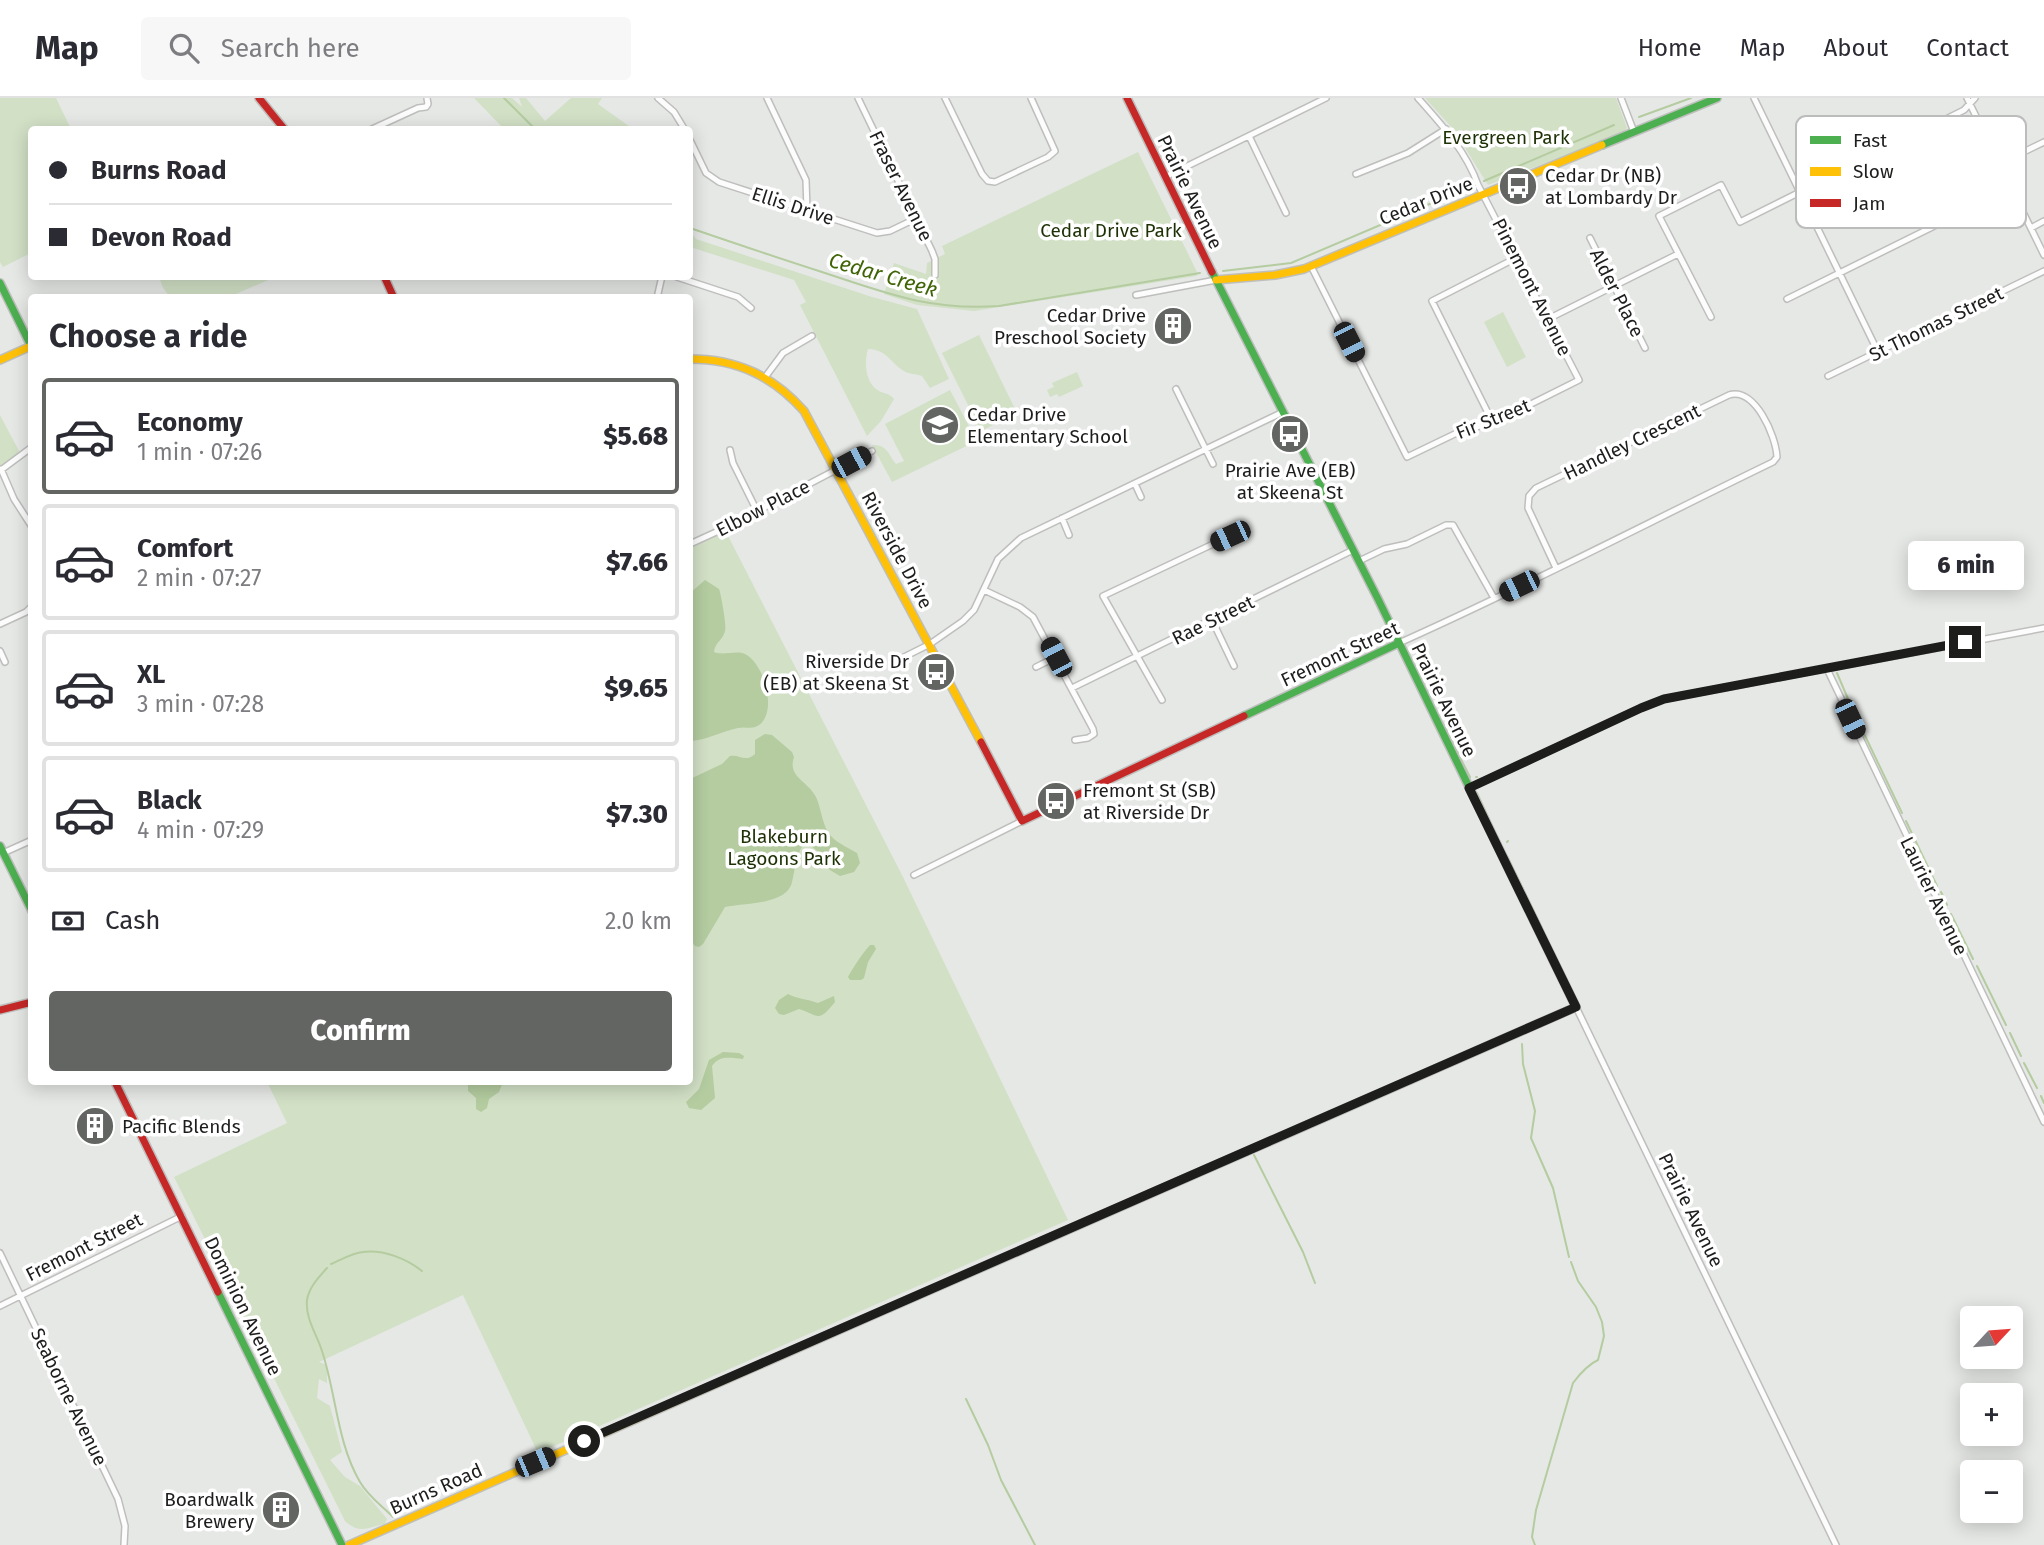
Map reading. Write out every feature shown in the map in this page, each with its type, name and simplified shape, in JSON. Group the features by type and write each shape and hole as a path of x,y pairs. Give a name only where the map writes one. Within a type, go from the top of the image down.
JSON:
{"street":[{"path":"258,98 282,126"},
{"path":"378,126 426,107 427,98"},
{"path":"658,98 674,112 683,126"},
{"path":"767,98 806,180 807,210"},
{"name":"Fraser Avenue","path":"858,98 934,256 934,275"},
{"path":"945,98 982,174 988,181 995,182 1048,157 1055,151 1031,98"},
{"path":"1165,177 1326,98"},
{"name":"Pinemont Avenue","path":"1418,98 1446,129 1469,163 1579,380"},
{"path":"1621,98 1634,132"},
{"name":"Cedar Drive","path":"1136,295 1216,280 1275,275 1311,266 1717,98"},
{"path":"1754,98 1796,186"},
{"path":"1954,116 1964,110 1968,101 1975,98"},
{"name":"Prairie Avenue","path":"1129,99 1216,280 1359,561 1836,1545"},
{"path":"1356,174 1408,153 1446,129"},
{"path":"1249,136 1286,213"},
{"path":"2026,151 2044,142"},
{"name":"Ellis Drive","path":"693,146 706,173 713,179 807,210 881,233 917,218"},
{"path":"1711,317 1659,216 1721,185 1740,222 1796,194"},
{"path":"2026,218 2044,255"},
{"path":"2031,228 2044,222"},
{"path":"1817,228 1878,352"},
{"path":"1787,299 1931,228"},
{"name":"Alder Place","path":"1590,237 1645,348"},
{"path":"1548,319 1678,254"},
{"path":"1493,423 1432,301 1517,258"},
{"name":"Fir Street","path":"1311,266 1407,457 1463,430 1493,423 1579,380"},
{"name":"St Thomas Street","path":"1828,376 2044,271"},
{"path":"686,280 738,297 751,308"},
{"path":"0,283 28,341"},
{"path":"766,376 783,353 811,336"},
{"path":"0,360 28,348"},
{"name":"Riverside Drive","path":"693,359 728,361 766,376 802,408 930,643 1022,821"},
{"path":"1176,389 1213,464"},
{"name":"Handley Crescent","path":"1556,568 1528,508 1529,496 1536,488 1736,393 1748,397 1764,419 1777,449 1777,457"},
{"path":"894,662 963,621 974,610 993,566 1009,547 1028,534 1283,412"},
{"path":"28,450 1,470 14,499 28,521"},
{"path":"730,450 733,463 757,511"},
{"name":"Elbow Place","path":"693,543 872,451"},
{"name":"Fremont Street","path":"914,875 1022,821 1556,568 1773,462 1777,457"},
{"path":"1135,484 1141,497"},
{"path":"1062,518 1069,535"},
{"path":"1359,561 1384,549 1407,544 1446,525 1454,525 1494,598"},
{"path":"1162,700 1102,596 1230,536 1244,533"},
{"name":"Rae Street","path":"1072,688 1353,550"},
{"path":"984,590 1020,607 1033,617 1094,734 1075,740"},
{"path":"0,624 28,610"},
{"path":"1212,620 1234,666"},
{"path":"1469,788 1664,699 2044,628"},
{"path":"0,651 5,662"},
{"path":"1037,667 1056,657"},
{"name":"Laurier Avenue","path":"1826,669 2044,1122"},
{"path":"28,841 2,850 28,903"},
{"path":"0,1010 28,1003"},
{"name":"Burns Road","path":"349,1545 1576,1007"},
{"name":"Dominion Avenue","path":"116,1085 342,1545"},
{"name":"Fremont Street","path":"0,1306 182,1216"},
{"name":"Seaborne Avenue","path":"0,1253 116,1494 124,1517 124,1545"}],"green space":[{"path":"0,98 56,98 70,126 28,126 28,254 3,267 0,262"},
{"path":"474,98 512,98 522,107 519,98 526,98 545,121 571,98 602,98 598,104 629,126 501,126"},
{"name":"Evergreen Park","path":"1425,98 1616,98 1627,128 1621,134 1488,185 1454,130"},
{"name":"Cedar Drive Park","path":"1138,152 1198,274 1196,276 974,311 917,305 884,294 894,263 926,274 927,263 945,254 942,246"},
{"path":"693,235 696,239 872,297 917,309 949,379 930,388 922,376 906,372 884,354 868,349 868,378 874,387 894,399 881,421 867,436 800,305 806,302 794,280 693,248"},
{"path":"160,280 268,280 236,294 168,294"},
{"path":"1503,312 1526,357 1507,367 1484,322"},
{"path":"979,335 1017,413 981,431 942,353"},
{"path":"1077,372 1083,386 1059,397 1057,394 1050,397 1047,390 1054,387 1052,383"},
{"path":"950,390 970,428 973,427 981,439 892,482 872,445 884,448 896,464 904,461 885,424"},
{"path":"0,415 19,451 14,458 0,466"},
{"name":"Blakeburn Lagoons Park","path":"726,532 903,877 1068,1220 538,1453 463,1295 319,1362 327,1365 327,1383 319,1379 317,1398 330,1406 342,1452 330,1460 345,1477 360,1486 387,1519 385,1524 364,1529 355,1528 345,1521 174,1177 287,1123 268,1085 693,1085 693,547"}],"shaded area":[{"path":"705,580 719,589 725,631 714,652 741,653 752,659 763,677 768,710 759,725 693,741 693,590"},
{"path":"765,734 772,735 792,752 793,769 816,797 829,834 857,853 860,863 854,872 840,876 828,868 823,856 809,844 803,845 788,890 774,899 725,907 703,944 695,946 693,778 722,764 730,756 751,757 755,754 755,740"},
{"path":"870,945 874,945 876,949 868,962 864,978 850,980 848,977 858,960"},
{"path":"788,994 818,1003 834,996 835,1002 825,1013 818,1016 799,1009 784,1015 779,1014 775,1008 779,1000"},
{"path":"723,1052 744,1056 743,1059 726,1058 715,1062 712,1066 715,1098 701,1110 689,1108 686,1102 699,1089 709,1060"},
{"path":"468,1085 502,1085 499,1092 489,1099 487,1108 481,1112 476,1109 476,1098 468,1091"}],"waterway":[{"name":"Cedar Creek","path":"504,98 532,126"},
{"name":"Cedar Creek","path":"1639,117 1691,98"},
{"name":"Cedar Creek","path":"1484,181 1614,125"},
{"name":"Cedar Creek","path":"1223,271 1291,263 1472,186"},
{"name":"Cedar Creek","path":"693,229 888,293 951,306 999,306 1200,273"},
{"path":"1410,657 1433,704"},
{"path":"1837,673 1854,713"},
{"path":"1858,721 1902,813"},
{"path":"1442,722 1470,777"},
{"path":"1477,793 1498,839"},
{"path":"1906,821 1937,886"},
{"path":"1507,856 1542,928"},
{"path":"1941,892 1947,905"},
{"path":"1951,914 1973,959"},
{"path":"1977,966 2006,1025"},
{"path":"2010,1033 2021,1056"},
{"path":"1522,1044 1523,1064 1535,1111 1531,1138 1553,1188 1569,1257"},
{"path":"2024,1063 2037,1088"},
{"path":"2041,1096 2044,1103"},
{"path":"1254,1155 1303,1252 1315,1283"},
{"path":"331,1264 351,1255 371,1251 402,1259 422,1271"},
{"path":"1535,1545 1532,1537 1536,1510 1573,1383 1584,1370 1598,1360 1604,1336 1596,1307 1578,1281 1571,1262"},
{"path":"327,1268 310,1291 307,1300 308,1313 327,1367 352,1467 367,1492 393,1517"},
{"path":"966,1399 1001,1480 1035,1545"}],"traffic: fast":[{"path":"1602,145 1717,98"},
{"path":"1212,272 1378,599 1519,890"},
{"path":"0,283 28,340"},
{"path":"1244,716 1399,643"},
{"path":"0,846 28,903"},
{"path":"889,1308 1410,1080"},
{"path":"218,1292 342,1545"}],"traffic: slow":[{"path":"1216,280 1275,275 1304,269 1602,145"},
{"path":"0,360 28,347"},
{"path":"693,359 723,362 753,372 780,388 804,411 981,742"},
{"path":"1410,1080 1576,1007 1519,890"},
{"path":"349,1545 889,1308"}],"traffic: jam":[{"path":"259,98 282,126"},
{"path":"1127,98 1212,272"},
{"path":"386,280 392,294"},
{"path":"981,742 1022,821 1244,716"},
{"path":"0,1010 28,1003"},
{"path":"116,1085 218,1292"}],"place":[{"name":"Cedar Dr (NB) at Lombardy Dr","path":"1518,186"},
{"name":"Cedar Drive Preschool Society","path":"1173,326"},
{"name":"Cedar Drive Elementary School","path":"940,425"},
{"name":"Prairie Ave (EB) at Skeena St","path":"1290,434"},
{"name":"Riverside Dr (EB) at Skeena St","path":"936,672"},
{"name":"Fremont St (SB) at Riverside Dr","path":"1056,801"},
{"name":"Pacific Blends","path":"95,1126"},
{"name":"Boardwalk Brewery","path":"281,1510"}],"route":[{"path":"584,1441 1576,1007 1469,788 1664,699 1965,642"}]}
